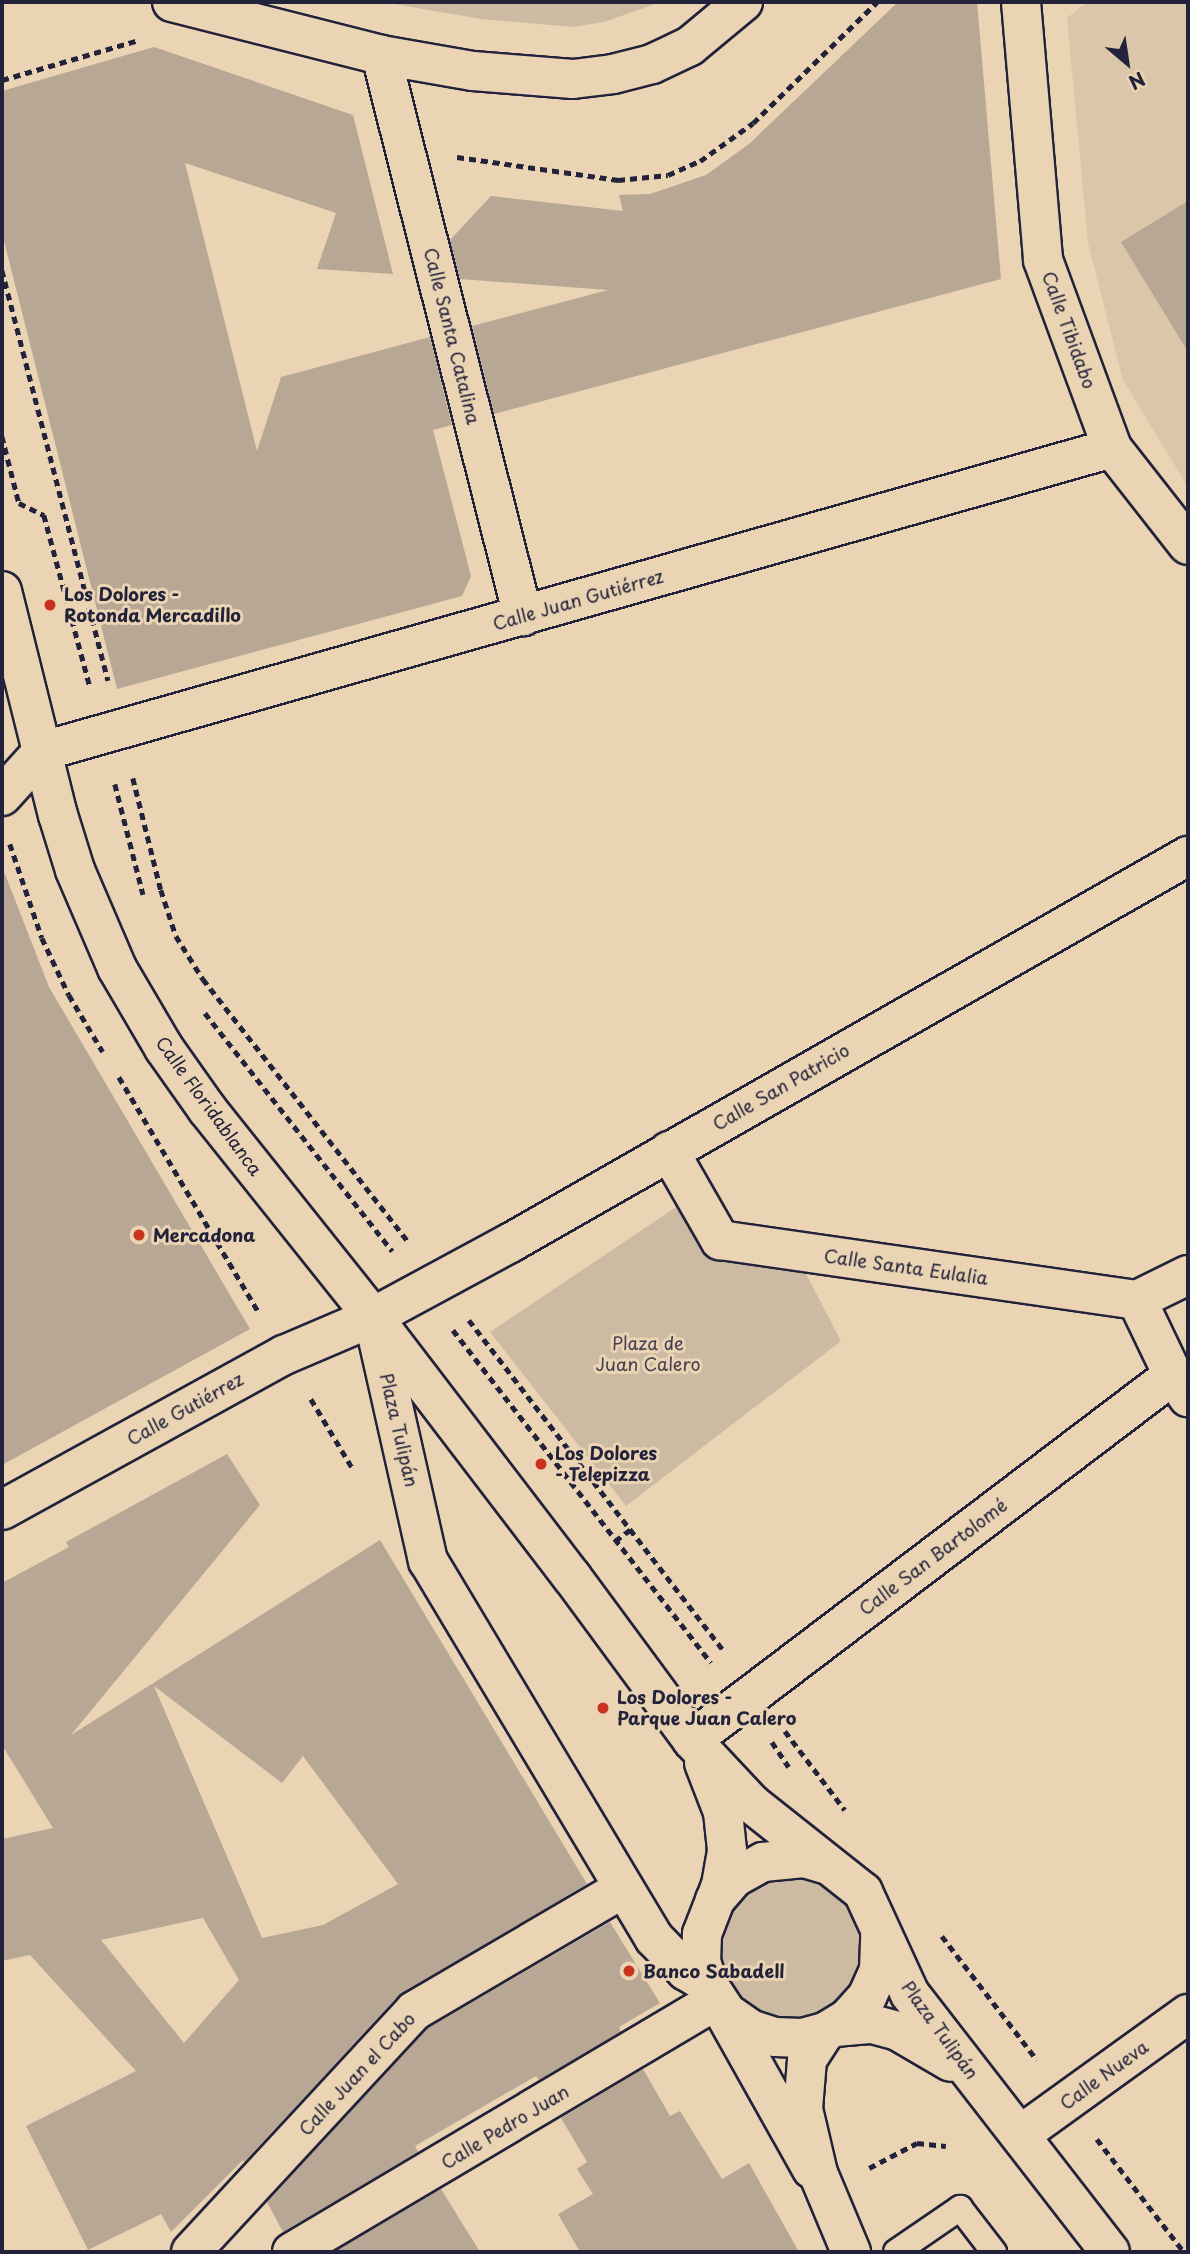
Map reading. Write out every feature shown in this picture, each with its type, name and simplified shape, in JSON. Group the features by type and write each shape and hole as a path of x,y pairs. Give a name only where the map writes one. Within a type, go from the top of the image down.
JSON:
{"street":[{"path":"189,5 381,55 473,71 573,79 613,74 652,64 690,46 743,2"},
{"name":"Calle Tibidabo","path":"1021,2 1043,260 1112,448 1188,545"},
{"name":"Calle Santa Catalina","path":"381,55 523,616"},
{"name":"Calle Juan Gutiérrez","path":"43,751 1112,448"},
{"name":"Calle Floridablanca","path":"2,591 75,870 92,915 124,980 164,1048 207,1109 373,1317"},
{"path":"2,796 43,751"},
{"name":"Calle San Patricio","path":"373,1317 1188,856"},
{"name":"Calle Santa Eulalia","path":"669,1151 720,1240 1137,1300"},
{"path":"1181,1386 1137,1300 1188,1275"},
{"name":"Calle Gutiérrez","path":"2,1510 284,1355 373,1317"},
{"name":"Plaza Tulipán","path":"373,1317 692,1740 752,1804 863,1892 910,1994 1110,2252"},
{"name":"Plaza Tulipán","path":"373,1317 428,1561 624,1888 666,1953 712,1992 738,2022 761,2033 787,2038 872,2024 898,2031 922,2043 955,2067 1020,2135"},
{"name":"Calle San Bartolomé","path":"692,1740 1181,1386"},
{"name":"Plaza Tulipán","path":"692,1740 716,1791 727,1838 726,1862 706,1918 701,1947 712,1992 825,2192"},
{"name":"Plaza Tulipán","path":"713,1903 734,1878 762,1862 803,1858 829,1865 842,1874"},
{"name":"Calle Juan el Cabo","path":"191,2252 414,2011 624,1888"},
{"name":"Plaza Tulipán","path":"851,2252 811,2151 803,2109 804,2073 807,2060 830,2029 858,2010 875,1983 882,1943 876,1916"},
{"name":"Calle Pedro Juan","path":"292,2252 712,1992"},
{"name":"Calle Nueva","path":"1020,2135 1188,2014"}],"lane":[{"path":"896,2252 960,2208 994,2252"}],"path":[{"path":"445,154 491,164 618,180 668,175 700,161 753,123 877,2"},
{"path":"2,80 141,40"},
{"path":"2,270 112,733 148,907"},
{"path":"2,436 19,503 44,515 176,936 203,979 616,1540 742,1702 790,1770 786,1777 752,1804"},
{"path":"204,1012 430,1285"},
{"path":"608,1548 631,1529"},
{"path":"1068,2101 1184,2252"},
{"path":"862,2172 917,2143 946,2146"}],"shaded area":[{"path":"1087,2 1188,2 1188,487 1123,380 1088,243 1067,18"}],"green space":[{"path":"383,2 661,2 604,22 572,27 481,19"},
{"name":"Plaza de Juan Calero","path":"694,1195 720,1240 794,1251 841,1341 626,1506 490,1332"},
{"path":"818,1861 882,1943 825,2032 717,2000 722,1890"}],"building":[{"path":"898,2 977,2 1001,279 494,414 472,326 608,290 460,279 450,240 491,196 623,211 619,195 650,194 706,175 749,144"},
{"path":"154,47 353,115 393,274 317,269 336,213 185,163 257,451 281,377 430,337 452,425 433,430 471,576 462,596 117,689 2,233 2,91"},
{"path":"1188,201 1188,352 1121,242"},
{"path":"2,874 5,874 49,987 250,1329 2,1465"},
{"path":"227,1454 260,1505 71,1735 380,1540 587,1884 398,1996 244,2162 243,2160 171,2232 161,2214 88,2250 26,2126 136,2071 30,1955 2,1961 2,1839 53,1828 2,1745 2,1583 69,1547 66,1542","holes":["154,1686 282,1783 303,1756 398,1884 323,1925 262,1938","203,1918 239,1980 184,2043 101,1940"]},
{"path":"610,1922 660,2003 619,2027 621,2032 539,2080 536,2076 415,2146 418,2152 283,2232 267,2202 428,2028"},
{"path":"643,2069 670,2116 680,2111 722,2179 749,2163 799,2252 580,2252 558,2214 593,2194 577,2169 587,2162 561,2118"},
{"path":"441,2189 480,2252 334,2252"}],"place":[{"name":"Los Dolores - Rotonda Mercadillo","path":"50,605"},
{"name":"Mercadona","path":"139,1235"},
{"name":"Los Dolores - Telepizza","path":"541,1464"},
{"name":"Los Dolores - Parque Juan Calero","path":"603,1708"},
{"name":"Banco Sabadell","path":"629,1971"}]}
